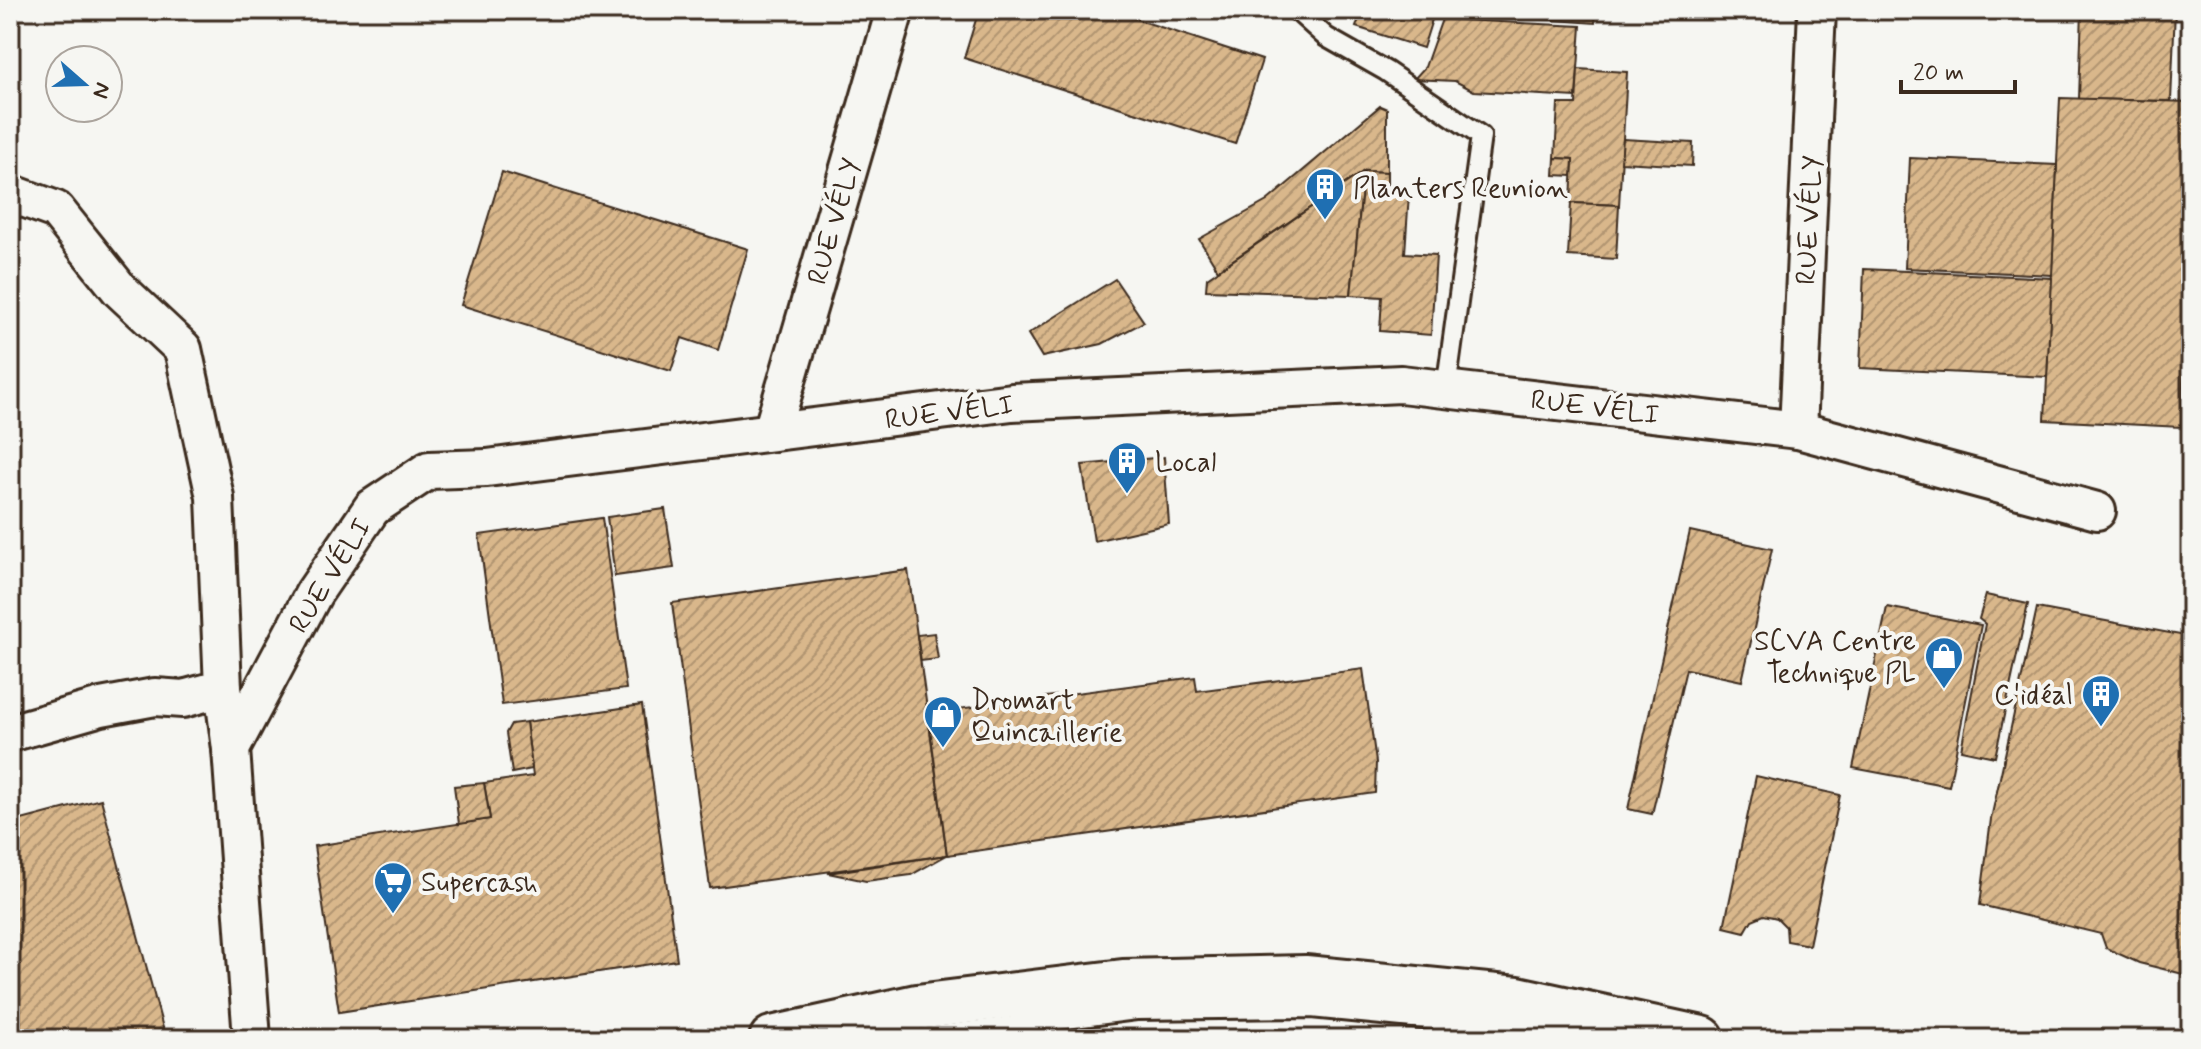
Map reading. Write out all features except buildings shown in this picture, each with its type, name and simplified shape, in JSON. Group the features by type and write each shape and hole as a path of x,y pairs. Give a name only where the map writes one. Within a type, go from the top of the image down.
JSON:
{"main road":[{"path":"772,1039 822,1033 918,1030 1123,982 1305,978 1517,999 1702,1039"}],"street":[{"name":"RUE VÉLY","path":"772,432 895,10"},
{"name":"RUE VÉLY","path":"1798,430 1817,10"},
{"path":"10,193 56,210 120,290 183,349 215,497 223,688 231,749 252,1039"},
{"name":"RUE VÉLI","path":"231,749 314,593 372,508 429,470 487,468 1012,402 1401,384 1798,430 2097,511"},
{"path":"10,733 101,707 155,697 183,699 223,688"}],"lane":[{"path":"1297,10 1326,37 1386,71 1481,136 1446,389"},
{"path":"918,1030 1136,1010 1311,1008 1514,1028 1567,1039"}],"place":[{"name":"Planters Reunion","path":"1325,221"},
{"name":"Local","path":"1127,495"},
{"name":"SCVA Centre Technique PL","path":"1944,690"},
{"name":"C'idéal","path":"2101,728"},
{"name":"Dromart Quincaillerie","path":"943,749"},
{"name":"Supercash","path":"393,915"}]}
